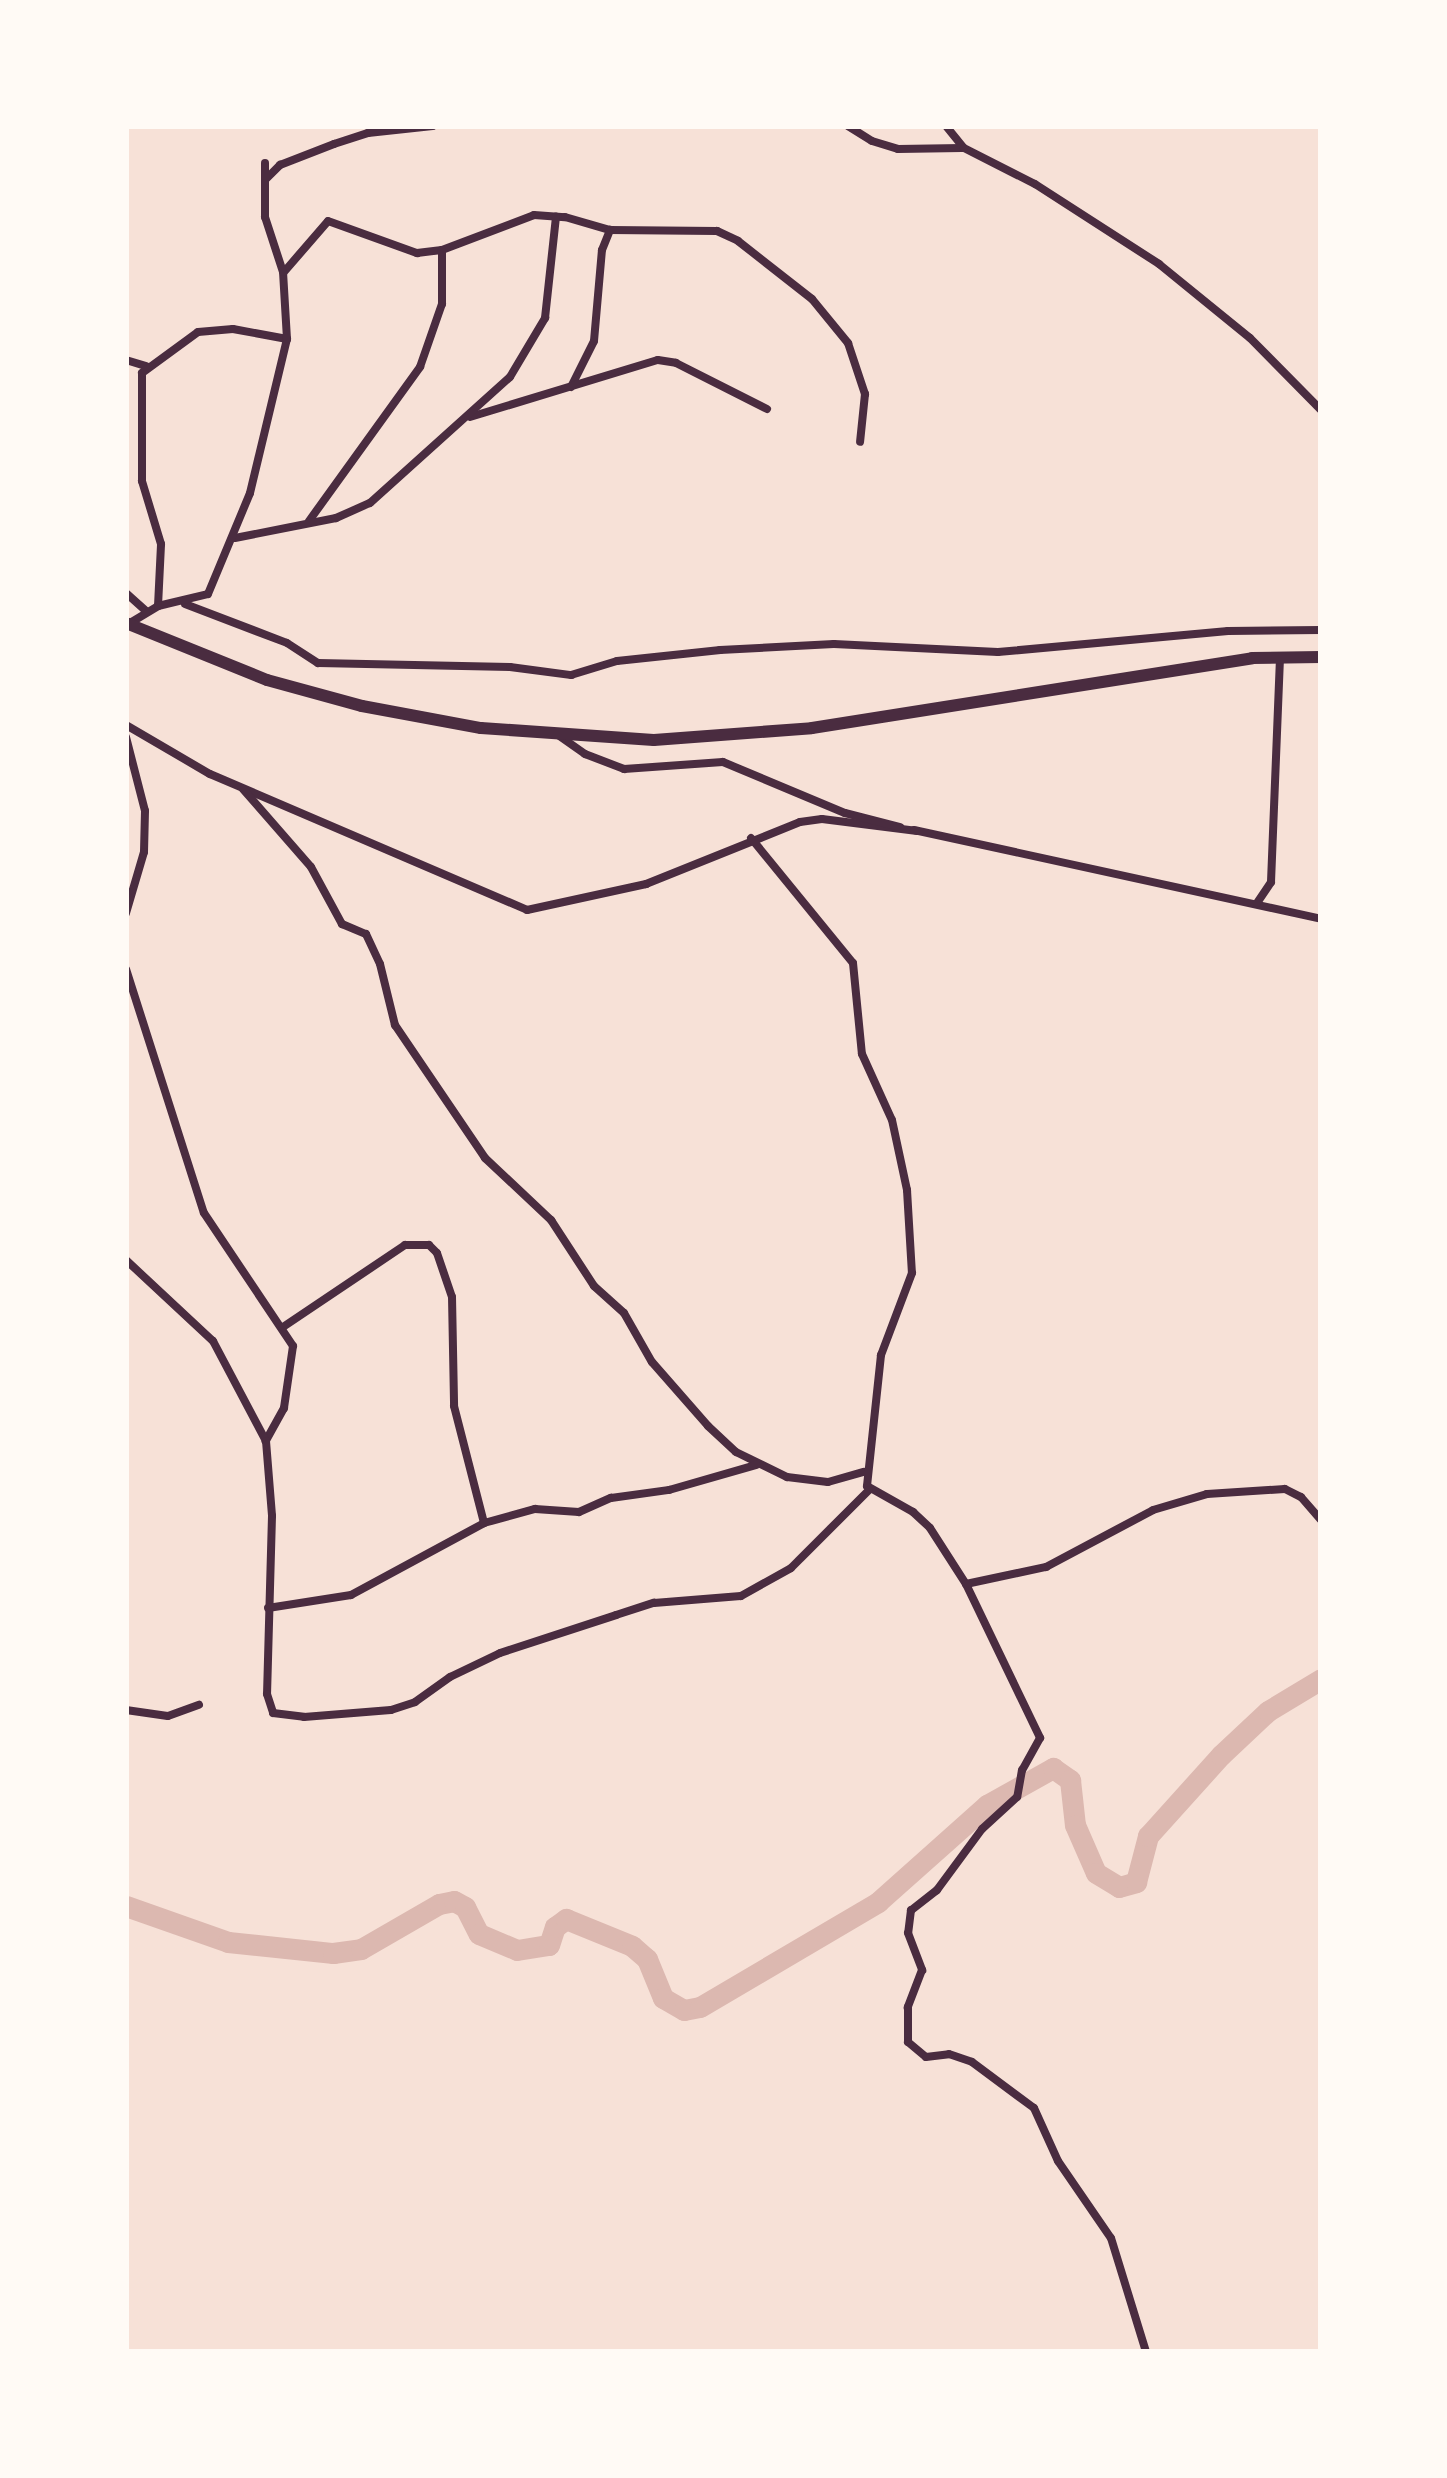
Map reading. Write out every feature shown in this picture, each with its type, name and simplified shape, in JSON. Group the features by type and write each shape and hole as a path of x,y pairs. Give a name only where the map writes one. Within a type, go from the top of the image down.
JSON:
{"highway":[{"path":"127,624 267,680 362,706 481,728 654,740 812,728 1229,662 1321,657"}],"street":[{"path":"264,180 280,165 368,133 433,126"},
{"path":"848,126 898,149 964,148"},
{"path":"946,126 964,148 1035,184 1159,263 1250,338 1321,410"},
{"path":"127,624 158,606 185,604 208,594 250,493 286,339 284,272 265,217 265,163"},
{"path":"284,272 332,221 408,252 442,250 534,215 610,230 717,231 738,241 812,299 848,343 862,380 860,442"},
{"path":"234,539 349,514 370,503 515,372 539,335 556,217"},
{"path":"571,388 593,341 602,250 610,230"},
{"path":"308,522 420,367 442,304 442,250"},
{"path":"158,606 161,544 146,506 141,462 140,384 146,366 198,332 233,328 286,339"},
{"path":"126,360 146,366"},
{"path":"468,418 666,361 766,409"},
{"path":"126,593 146,611"},
{"path":"185,604 287,643 318,663 509,667 571,675 616,662 809,645 998,652 1228,631 1321,630"},
{"path":"1257,903 1271,882 1280,659"},
{"path":"126,725 243,788 527,910 646,884 751,838 822,819 917,831"},
{"path":"556,734 585,754 624,769 723,762 845,814 1321,919"},
{"path":"126,737 145,811 144,852 126,913"},
{"path":"243,788 311,867 342,924 366,934 380,964 395,1025 485,1158 551,1220 594,1286 624,1312 652,1362 708,1426 757,1464 787,1477 828,1482 864,1472"},
{"path":"751,838 853,963 862,1054 892,1120 907,1190 912,1273 881,1355 864,1472 869,1490 921,1519 966,1584 1040,1738 1022,1770 1017,1797 982,1829 937,1890 911,1910 908,1933 922,1970 908,2007 908,2042 926,2057 949,2054 972,2062 1034,2108 1058,2161 1111,2238 1146,2352"},
{"path":"126,969 204,1213 293,1346 290,1381 266,1441"},
{"path":"283,1327 405,1245 429,1245 437,1253 452,1297 454,1406 484,1522"},
{"path":"126,1260 213,1341 266,1441 272,1516 267,1694 273,1713 304,1717 391,1710 416,1702 450,1677 500,1653 616,1615 654,1603 741,1596 764,1587 836,1528 869,1490"},
{"path":"268,1608 352,1594 484,1522 535,1509 579,1512 611,1498 669,1490 757,1464"},
{"path":"966,1584 1046,1567 1153,1510 1207,1494 1285,1489 1301,1497 1321,1520"},
{"path":"126,1710 168,1716 199,1705"}],"waterway":[{"path":"126,1906 228,1942 333,1953 361,1949 439,1904 454,1901 465,1907 479,1934 517,1950 549,1945 555,1927 566,1919 632,1946 647,1959 663,1998 684,2010 700,2007 878,1902 987,1805 1053,1768 1070,1780 1075,1825 1096,1873 1119,1887 1136,1882 1148,1836 1221,1755 1268,1711 1321,1679"}]}
